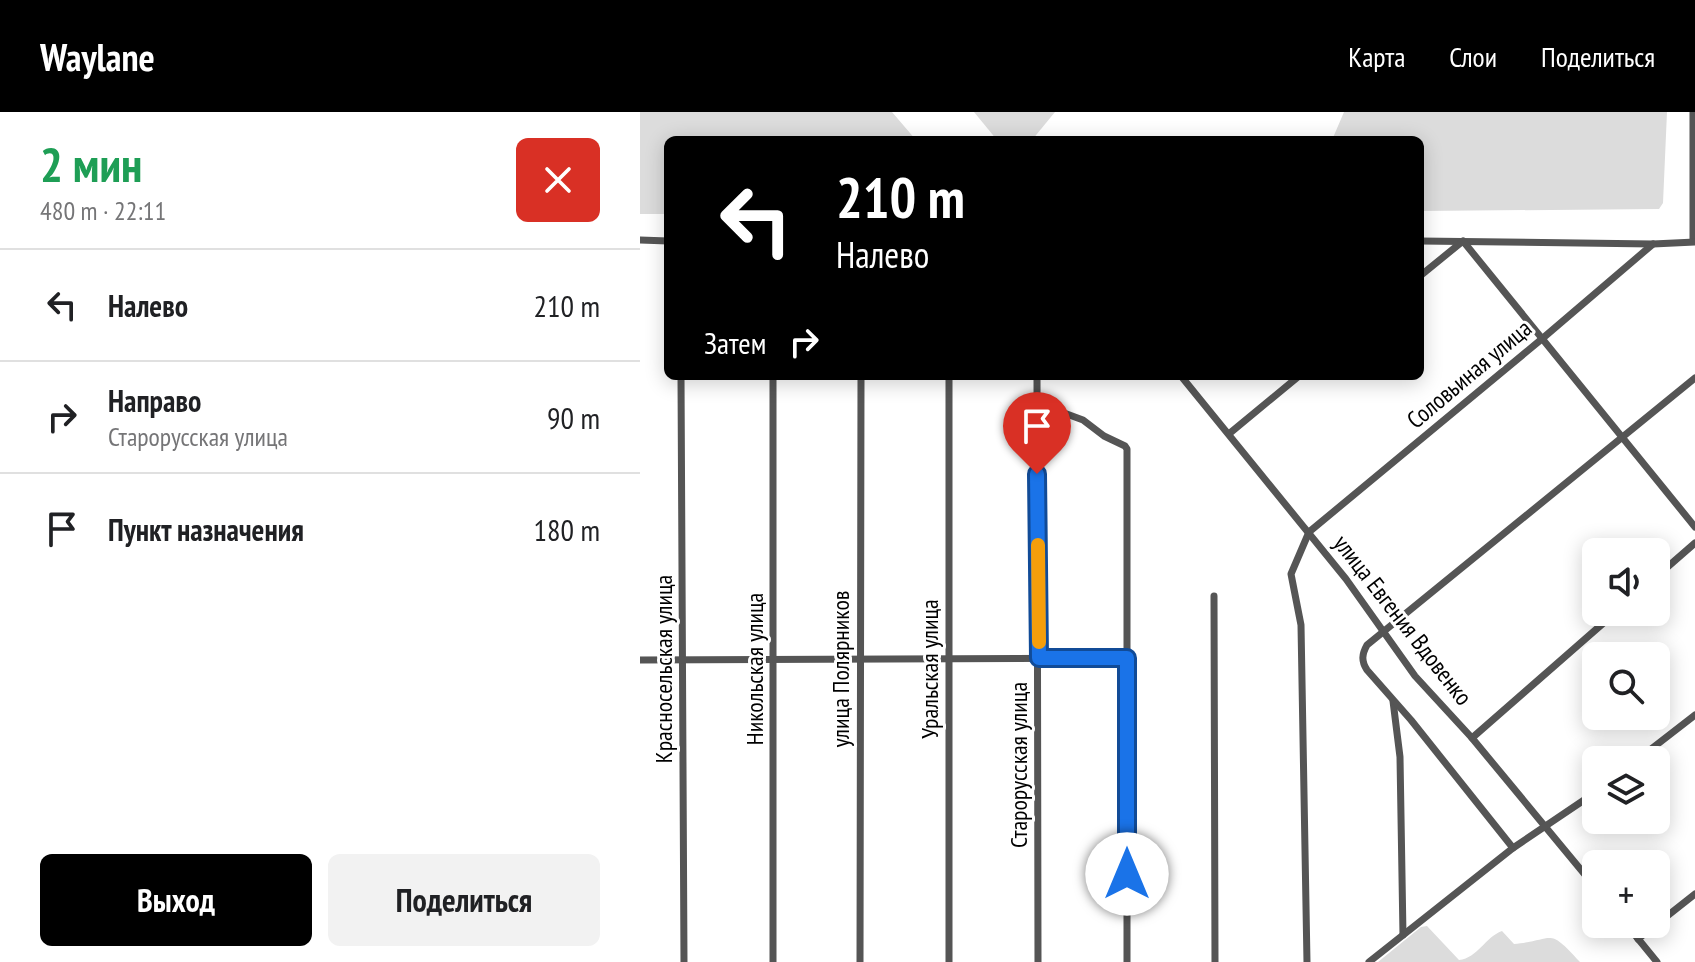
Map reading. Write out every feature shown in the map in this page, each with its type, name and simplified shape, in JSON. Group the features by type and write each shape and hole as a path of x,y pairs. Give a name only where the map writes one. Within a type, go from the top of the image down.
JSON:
{"street":[{"path":"1424,241 1694,242 1693,112"},
{"path":"640,240 664,241"},
{"path":"1424,273 1463,241"},
{"path":"1463,241 1695,527"},
{"name":"Соловьиная улица","path":"1309,532 1653,244"},
{"path":"1513,848 1363,664 1364,651 1367,645 1695,378"},
{"name":"Красносельская улица","path":"681,380 684,962"},
{"name":"Никольская улица","path":"773,380 773,962"},
{"name":"улица Полярников","path":"860,962 861,380"},
{"name":"Уральская улица","path":"949,380 949,962"},
{"name":"Старорусская улица","path":"1037,380 1038,962"},
{"name":"улица Евгения Вдовенко","path":"1184,380 1309,532 1415,676 1472,738 1582,871"},
{"path":"1230,433 1294,380"},
{"path":"1037,403 1083,420 1127,449 1127,962"},
{"path":"1307,962 1301,625 1291,574 1309,532"},
{"path":"1670,565 1695,543"},
{"path":"1214,596 1215,962"},
{"path":"1472,738 1600,626"},
{"path":"640,660 1127,658"},
{"path":"1393,699 1400,757 1403,935"},
{"path":"1655,746 1695,715"},
{"path":"1369,962 1513,848 1582,802"},
{"path":"1657,962 1638,939 1695,894"}],"shaded area":[{"path":"640,112 892,112 913,136 664,136 664,214 640,214"},
{"path":"974,112 1055,112 1035,136 994,136"},
{"path":"1344,112 1667,112 1663,203 1659,209 1424,211 1424,136 1334,136"},
{"path":"1427,926 1459,960 1471,955 1502,931 1514,944 1556,939 1580,962 1378,962 1421,927"}],"slow traffic":[{"path":"1038,545 1039,642"}],"route":[{"path":"1037,474 1039,658 1127,658 1127,874"}]}
